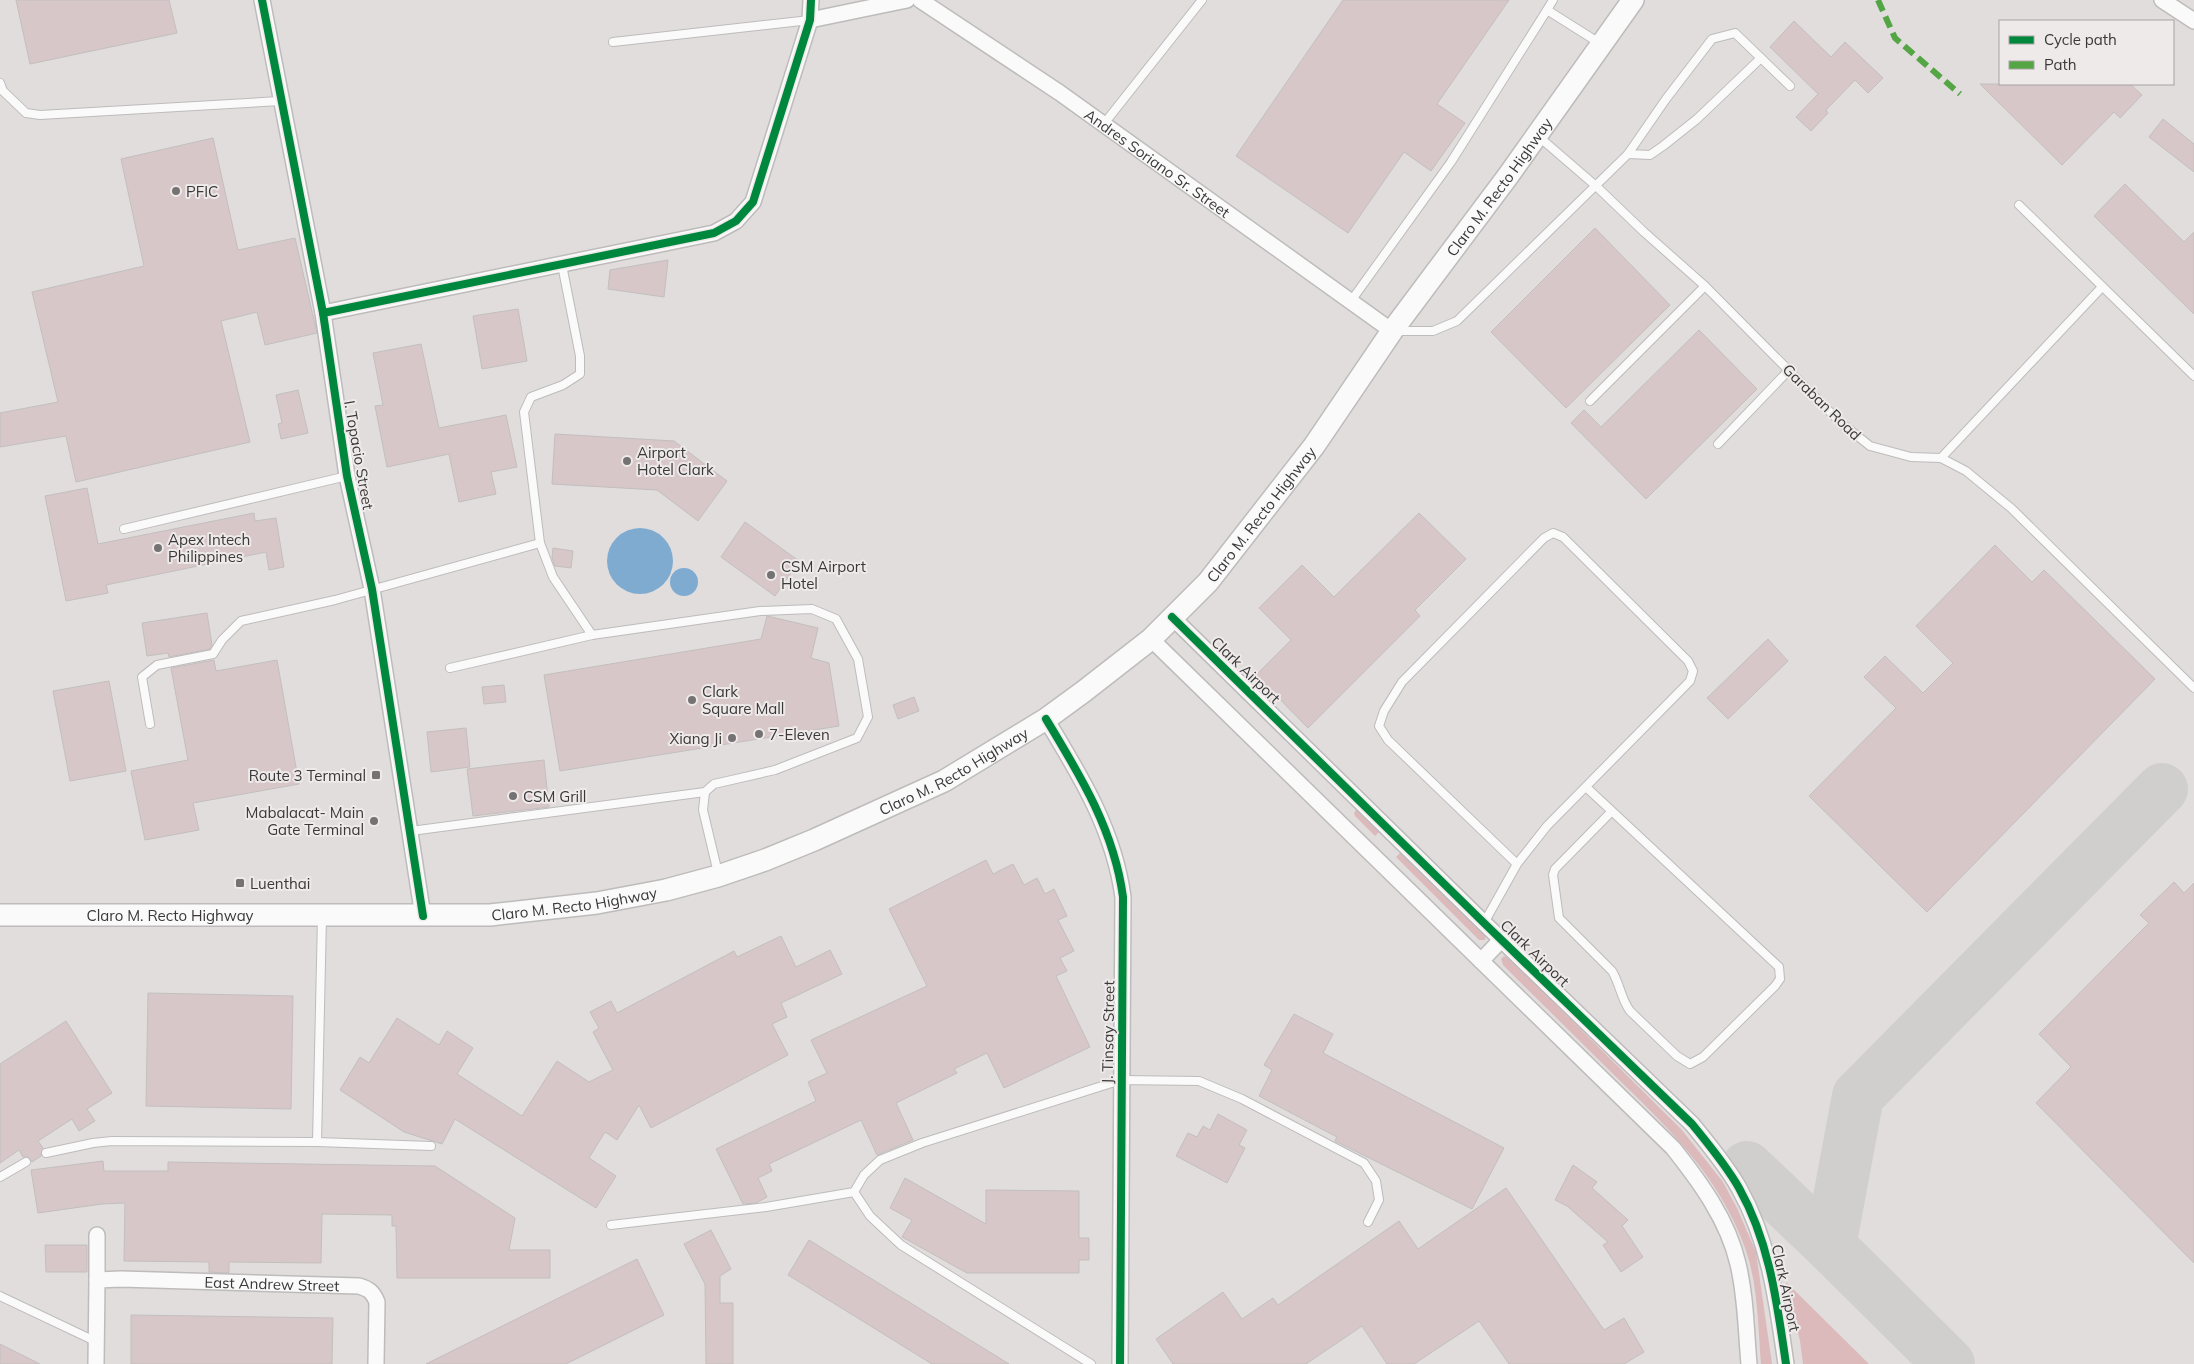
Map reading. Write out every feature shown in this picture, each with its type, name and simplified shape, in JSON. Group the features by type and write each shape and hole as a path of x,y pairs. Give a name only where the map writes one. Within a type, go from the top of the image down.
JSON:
{"main road":[{"name":"Claro M. Recto Highway","path":"0,915 423,916 490,915 544,910 666,890 718,876 814,840 944,781 1046,719 1151,639 1208,582 1314,446 1392,331 1537,135 1633,0"}],"street":[{"name":"I. Topacio Street","path":"262,0 322,313 347,476 372,589 423,916"},
{"path":"322,313 562,266 714,233 736,221 753,202 810,20 811,0"},
{"path":"810,20 907,0"},
{"name":"Andres Soriano Sr. Street","path":"920,0 1060,93 1392,331"},
{"path":"2162,0 2194,21"},
{"name":"Clark Airport","path":"1172,617 1501,940 1667,1097 1692,1124 1719,1158 1739,1188 1755,1222 1767,1256 1776,1293 1786,1364"},
{"path":"1151,639 1673,1148 1696,1177 1716,1208 1730,1238 1738,1264 1749,1364"},
{"name":"J. Tinsay Street","path":"1046,719 1081,776 1095,804 1120,872 1123,923 1120,1364"},
{"path":"1481,961 1501,940"},
{"path":"96,1364 97,1235"},
{"name":"East Andrew Street","path":"97,1280 349,1286 368,1289 377,1302 376,1364"}],"lane":[{"path":"1103,125 1202,0"},
{"path":"1352,302 1452,162 1553,0"},
{"path":"1547,10 1602,44"},
{"path":"612,42 810,20"},
{"path":"1392,331 1433,331 1457,320 1628,154 1666,99 1712,39 1735,33 1790,86"},
{"path":"1628,154 1650,155 1663,146 1697,120 1761,58"},
{"path":"0,83 2,91 26,113 40,115 280,101"},
{"name":"Garaban Road","path":"1537,135 1596,186 1705,286 1840,422 1870,446 1911,457 1941,458 1966,471 2011,508 2194,688"},
{"path":"2019,205 2194,376"},
{"path":"562,266 580,356 580,374 563,385 531,396 524,412 540,543 553,577 592,635"},
{"path":"1590,402 1705,286"},
{"path":"1941,458 2102,287"},
{"path":"1718,444 1789,370"},
{"path":"124,529 347,476"},
{"path":"1484,923 1517,864 1547,826 1690,681 1693,671 1688,661 1563,537 1553,533 1544,538 1402,682 1384,711 1380,726 1388,740 1517,864"},
{"path":"150,724 142,677 157,665 213,654 222,640 241,621 336,600 540,543"},
{"path":"411,831 705,792 714,784 775,770 857,738 868,717 858,659 836,619 812,609 760,611 592,635 450,668"},
{"path":"1586,786 1779,967 1780,979 1775,986 1703,1057 1690,1064 1677,1056 1630,1011 1625,1004 1616,977 1612,971 1559,918 1555,869 1612,811"},
{"path":"705,792 703,810 718,876"},
{"path":"317,1142 322,915"},
{"path":"854,1192 864,1174 880,1160 922,1144 1121,1080 1199,1081 1242,1099 1364,1163 1376,1181 1379,1200 1368,1222"},
{"path":"46,1153 93,1143 112,1142 317,1142 431,1146"},
{"path":"0,1177 26,1162"},
{"path":"611,1225 766,1207 854,1192"},
{"path":"854,1192 870,1216 902,1245 1091,1364"},
{"path":"0,1296 97,1342"}],"shaded area":[{"path":"1356,810 1359,810 1381,830 1375,836 1355,816"},
{"path":"1401,852 1486,934 1485,940 1479,940 1396,857"},
{"path":"1504,956 1510,959 1682,1130 1723,1182 1737,1208 1756,1252 1772,1364 1761,1364 1753,1276 1745,1248 1721,1197 1690,1154 1672,1133 1503,965 1501,959"},
{"path":"1786,1282 1869,1364 1803,1364 1800,1341"}],"water":[{"path":"634,528 646,528 658,533 668,543 673,555 671,574 658,589 646,594 634,594 622,589 612,579 607,567 607,555 612,543 622,533"},
{"path":"684,568 694,572 698,582 694,592 684,596 674,592 670,582 674,572"}],"building":[{"path":"16,0 169,0 177,33 30,64"},
{"path":"1343,0 1509,0 1437,104 1465,123 1431,171 1404,152 1348,233 1236,156"},
{"path":"1794,21 1831,57 1845,42 1883,78 1868,93 1855,80 1826,110 1828,113 1811,131 1796,117 1818,94 1770,47"},
{"path":"1980,84 2131,85 2142,95 2120,118 2114,112 2062,165"},
{"path":"2163,119 2194,144 2194,172 2149,137"},
{"path":"213,138 238,250 295,238 317,333 265,345 257,312 221,321 250,442 76,482 66,436 0,447 0,413 58,402 32,292 144,266 121,159"},
{"path":"2125,184 2184,242 2194,232 2194,314 2094,216"},
{"path":"1595,228 1670,305 1566,408 1491,332"},
{"path":"668,260 664,297 608,289 610,270"},
{"path":"518,309 527,361 482,369 473,316"},
{"path":"1699,330 1757,389 1646,499 1571,423 1584,410 1601,427"},
{"path":"421,344 439,428 506,415 517,467 491,472 496,494 459,502 449,454 387,467 375,406 383,405 373,353"},
{"path":"298,390 308,433 281,439 278,424 282,423 276,395"},
{"name":"Airport Hotel Clark","path":"555,434 674,441 727,481 698,521 657,490 552,484"},
{"name":"Apex Intech Philippines","path":"87,488 98,544 254,513 255,521 276,518 284,567 269,570 266,552 106,585 108,593 66,601 45,496"},
{"path":"1419,513 1466,559 1415,610 1420,616 1308,728 1256,675 1291,640 1259,608 1302,565 1334,597"},
{"path":"745,522 799,561 775,596 721,557"},
{"path":"1995,545 2032,582 2044,570 2155,679 1927,912 1809,796 1896,708 1864,677 1885,656 1923,693 1953,663 1916,626"},
{"path":"553,548 573,551 571,568 555,566 552,558"},
{"path":"207,613 212,645 210,649 169,657 168,653 147,656 142,623"},
{"name":"Clark Square Mall","path":"767,616 818,628 811,658 829,663 839,726 560,771 544,675 761,639"},
{"path":"1768,639 1788,661 1728,719 1707,698"},
{"path":"214,660 216,671 277,660 299,784 193,803 199,830 145,840 131,771 188,760 171,668"},
{"path":"109,681 126,771 70,781 53,691"},
{"path":"504,685 506,702 484,704 482,687"},
{"path":"914,697 919,711 898,719 893,705"},
{"path":"466,728 470,767 431,772 427,732"},
{"path":"544,760 549,807 473,816 467,769"},
{"path":"986,860 993,874 1013,864 1024,885 1037,878 1045,894 1054,889 1067,916 1058,920 1074,951 1060,958 1067,971 1056,976 1090,1047 1004,1088 987,1053 954,1069 957,1073 896,1103 913,1140 877,1155 861,1120 769,1164 772,1171 758,1178 767,1197 756,1203 743,1204 716,1149 816,1101 808,1082 827,1073 811,1040 927,986 889,909"},
{"path":"2174,882 2184,893 2194,883 2194,1263 2036,1103 2071,1067 2039,1034 2149,923 2140,915"},
{"path":"781,936 796,967 830,950 842,974 781,1003 787,1017 772,1024 788,1055 651,1128 639,1105 617,1140 605,1132 589,1158 616,1176 596,1208 455,1119 442,1144 404,1132 340,1090 360,1057 369,1063 397,1018 439,1045 447,1031 473,1048 457,1074 522,1116 557,1061 589,1082 613,1070 593,1032 599,1028 590,1012 611,1001 617,1013 734,951 737,957"},
{"path":"148,993 293,996 291,1109 146,1106"},
{"path":"1294,1014 1333,1034 1323,1053 1504,1148 1472,1209 1335,1141 1337,1137 1259,1096 1272,1070 1264,1065"},
{"path":"66,1021 112,1093 87,1109 95,1121 79,1131 72,1119 38,1141 43,1148 41,1156 32,1162 28,1157 23,1157 19,1150 0,1163 0,1064"},
{"path":"1218,1114 1247,1130 1239,1145 1245,1148 1227,1183 1176,1156 1188,1133 1197,1137 1203,1126 1210,1130"},
{"path":"103,1161 104,1171 168,1171 168,1162 435,1166 515,1218 509,1250 550,1250 550,1278 397,1278 396,1226 392,1226 392,1215 322,1214 321,1263 229,1262 229,1273 209,1272 209,1262 124,1261 125,1203 102,1204 38,1213 31,1170"},
{"path":"1573,1165 1597,1182 1592,1188 1628,1220 1622,1226 1643,1257 1621,1272 1603,1245 1608,1242 1567,1206 1555,1200"},
{"path":"905,1178 986,1224 986,1190 1079,1191 1079,1238 1089,1238 1089,1260 1079,1260 1079,1273 967,1273 902,1237 912,1220 890,1208"},
{"path":"1506,1188 1604,1330 1624,1318 1644,1352 1624,1364 1509,1364 1479,1321 1414,1364 1387,1364 1362,1326 1306,1364 1173,1364 1156,1339 1223,1292 1242,1319 1273,1298 1278,1305 1399,1221 1418,1249"},
{"path":"711,1230 731,1269 720,1276 720,1303 733,1303 733,1364 706,1364 705,1284 684,1244"},
{"path":"809,1240 1009,1364 932,1364 788,1275"},
{"path":"45,1245 87,1245 87,1272 46,1272"},
{"path":"637,1259 664,1315 566,1364 426,1364"},
{"path":"131,1315 333,1318 332,1364 131,1364"},
{"path":"0,1344 40,1364 0,1364"}],"taxiway":[{"path":"1830,1246 1858,1096 2162,789"},
{"path":"1747,1167 1949,1364"}],"marked path":[{"path":"1878,0 1895,38 1960,94"}],"cycle path":[{"path":"262,0 323,313 347,476 372,589 423,916"},
{"path":"323,313 714,233 736,221 753,202 810,20 811,0"},
{"path":"1172,617 1692,1124 1717,1155 1739,1188 1750,1209 1771,1274 1786,1364"},
{"path":"1046,719 1083,782 1104,826 1119,872 1123,897 1120,1364"}],"place":[{"name":"PFIC","path":"176,191"},
{"name":"Airport Hotel Clark","path":"627,461"},
{"name":"Apex Intech Philippines","path":"158,548"},
{"name":"CSM Airport Hotel","path":"771,575"},
{"name":"Clark Square Mall","path":"692,700"},
{"name":"7-Eleven","path":"759,734"},
{"name":"Xiang Ji","path":"732,738"},
{"name":"Route 3 Terminal","path":"376,775"},
{"name":"CSM Grill","path":"513,796"},
{"name":"Mabalacat- Main Gate Terminal","path":"374,821"},
{"name":"Luenthai","path":"240,883"}]}
